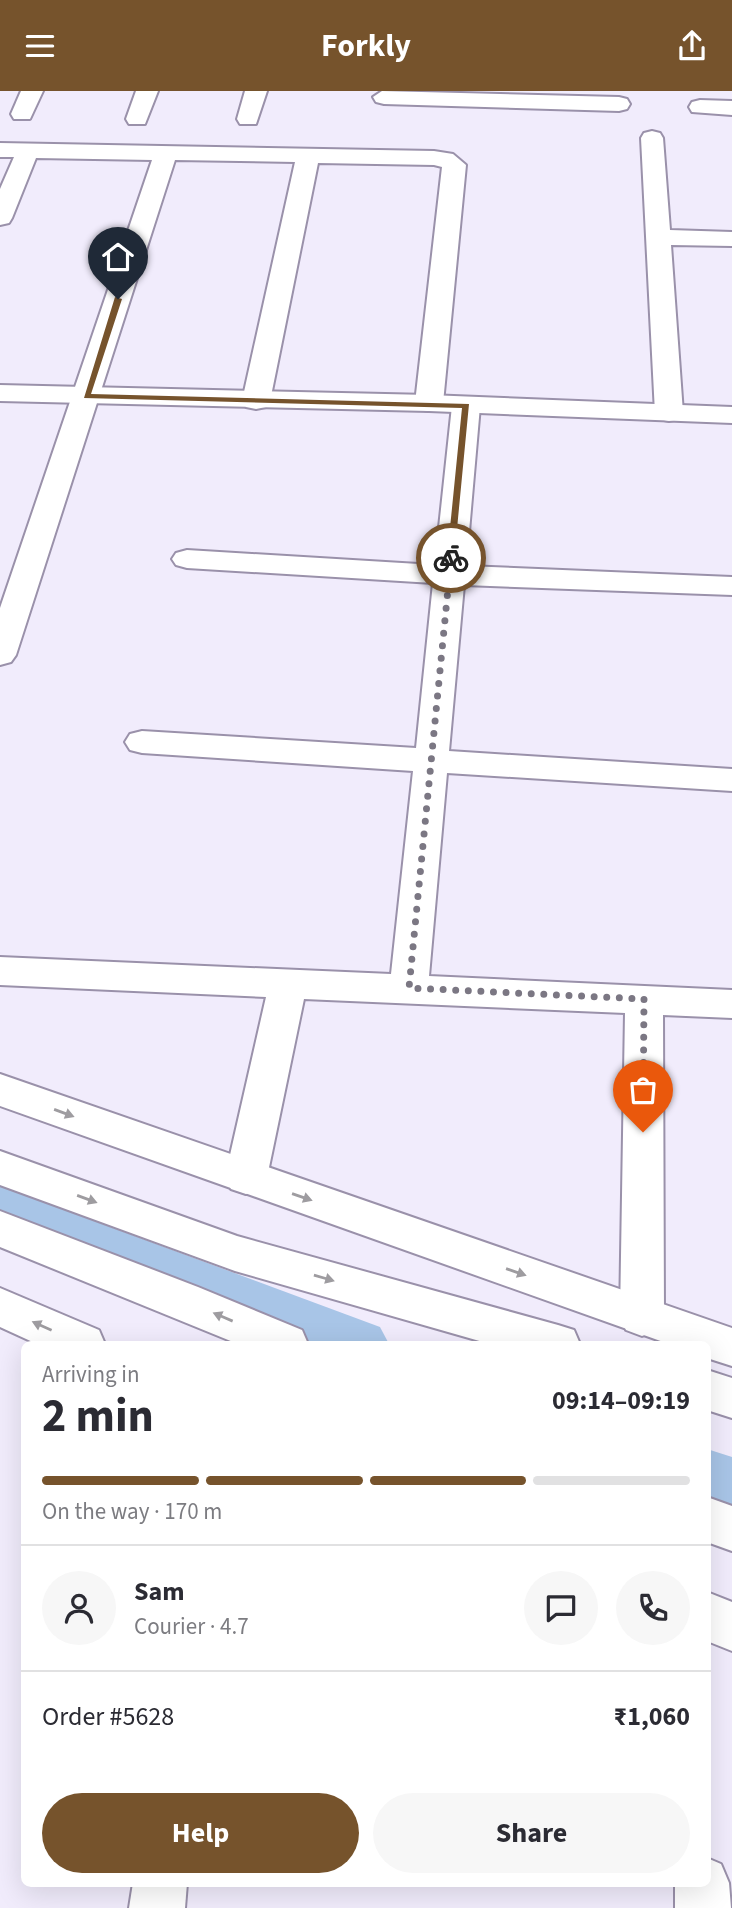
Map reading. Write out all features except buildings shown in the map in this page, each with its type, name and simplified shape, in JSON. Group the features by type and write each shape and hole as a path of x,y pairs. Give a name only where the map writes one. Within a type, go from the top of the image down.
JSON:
{"street":[{"path":"22,114 32,91"},
{"path":"137,119 147,91"},
{"path":"248,119 257,91"},
{"path":"383,101 619,98 621,129"},
{"path":"700,107 732,108"},
{"path":"652,138 669,413"},
{"path":"0,150 445,159 454,165 429,403"},
{"path":"0,218 28,150"},
{"path":"0,655 165,154"},
{"path":"256,401 307,157"},
{"path":"658,237 732,239"},
{"path":"0,393 429,403 732,415"},
{"path":"409,988 466,406"},
{"path":"187,559 449,575 732,586"},
{"path":"142,742 732,780"},
{"path":"0,971 732,1004"},
{"path":"246,1177 288,983"},
{"path":"642,1317 644,999"},
{"path":"0,1090 642,1317 722,1341"},
{"path":"0,1168 235,1253 547,1341"},
{"path":"0,1229 279,1341"},
{"path":"0,1307 76,1341"},
{"path":"711,1391 732,1398"},
{"path":"711,1521 732,1529"},
{"path":"711,1618 732,1627"},
{"path":"157,1908 160,1887"},
{"path":"702,1887 703,1908"}],"waterway":[{"path":"0,1207 353,1341"},
{"path":"711,1476 732,1484"}],"way so far":[{"path":"451,558 409,988 644,999 643,1132"}],"route":[{"path":"118,299 86,396 466,406 451,558"}]}
